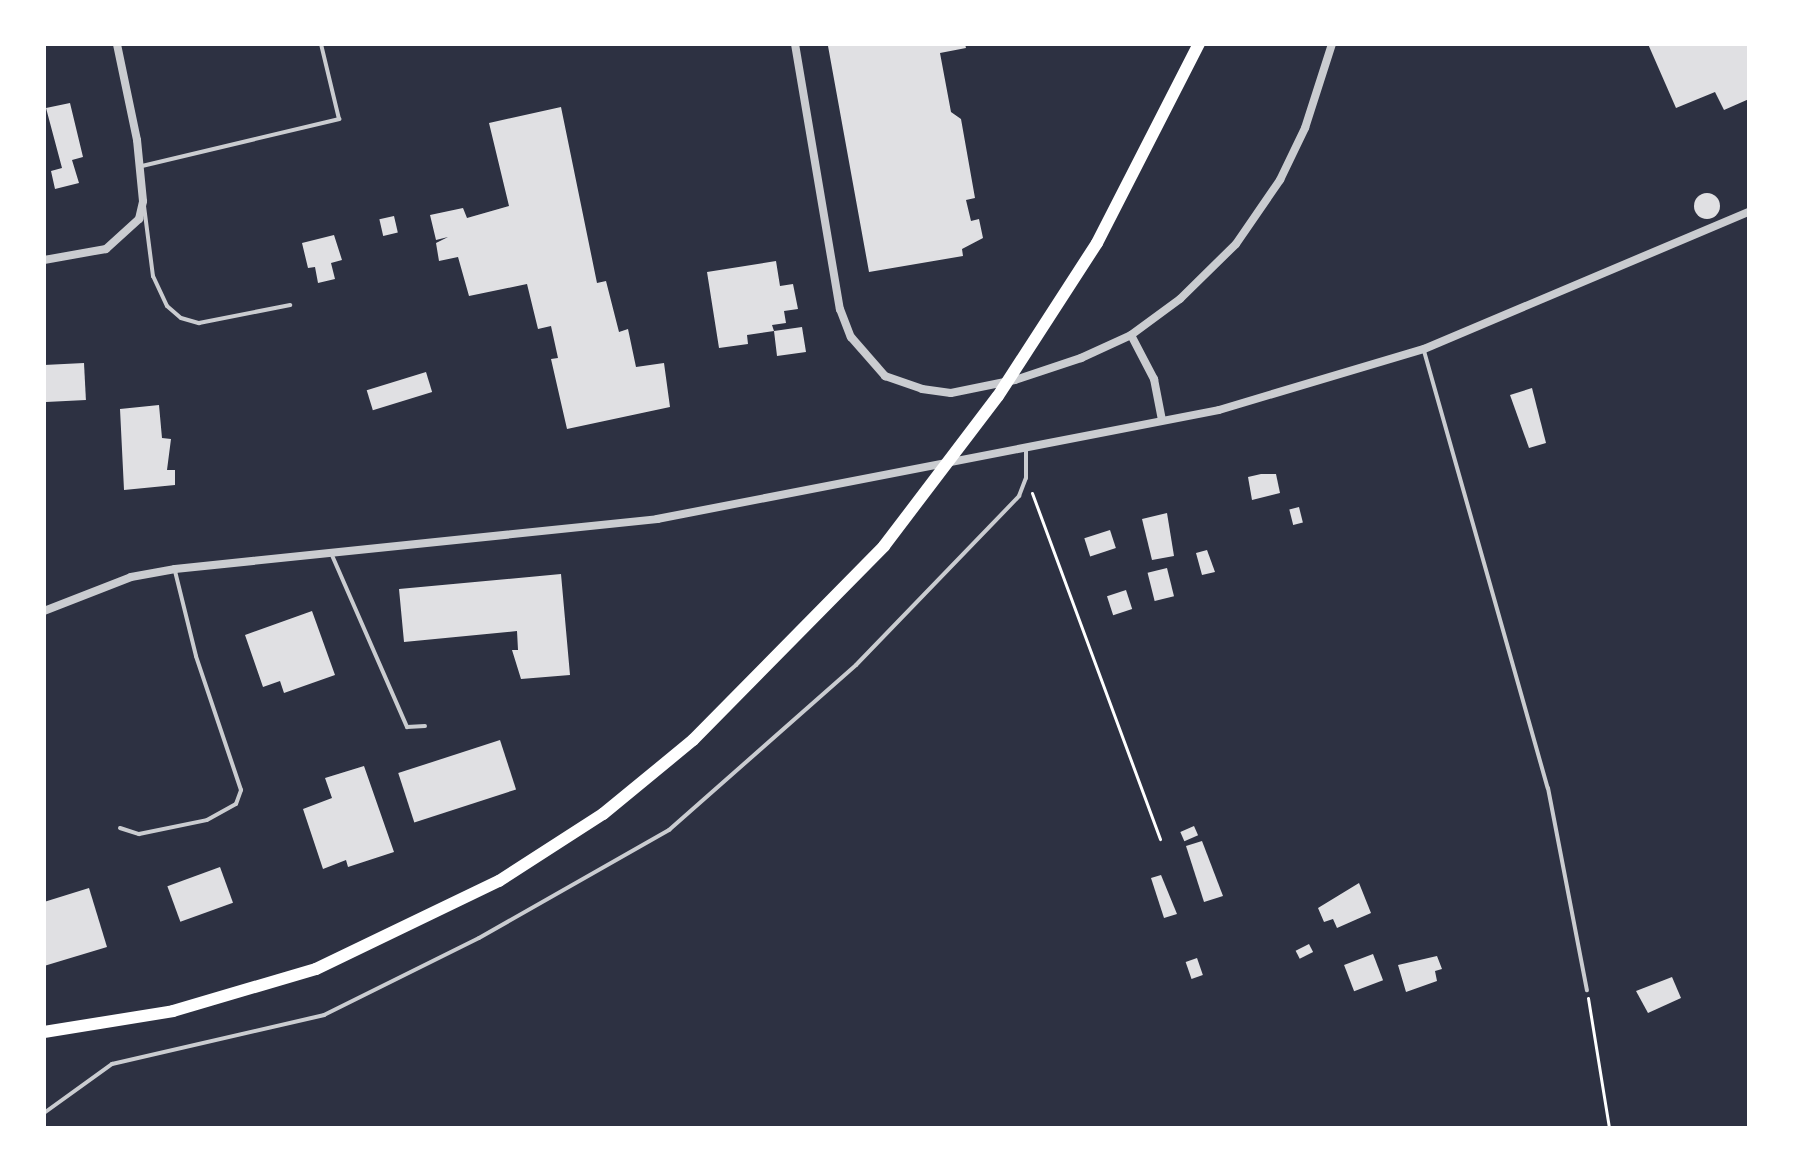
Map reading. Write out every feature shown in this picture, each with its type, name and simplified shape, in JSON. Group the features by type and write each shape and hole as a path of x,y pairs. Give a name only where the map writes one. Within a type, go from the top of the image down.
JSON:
{"main road":[{"path":"44,1032 173,1011 301,974 456,906 603,814 693,740 835,600 910,513 998,396 1097,243 1199,44"}],"street":[{"path":"44,260 77,258 114,245 139,219 143,201 140,166 117,44"},
{"path":"795,44 840,309 851,337 873,367 922,389 977,390 1041,373 1131,335 1180,299 1236,244 1280,180 1305,128 1332,44"},
{"path":"44,611 131,577 175,569 657,519 1275,395 1424,349 1749,212"},
{"path":"1131,335 1154,379 1162,420"}],"lane":[{"path":"140,166 339,119 321,44"},
{"path":"143,201 153,276 167,306 181,318 199,323 290,305"},
{"path":"1424,349 1548,788 1587,990"},
{"path":"44,1113 112,1064 324,1015 493,930 669,830 856,665 1019,496 1026,478 1026,446"},
{"path":"330,551 407,727 425,726"},
{"path":"120,828 139,834 207,820 236,804 241,790 196,656 175,569"}],"path":[{"path":"1026,478 1160,839"},
{"path":"1587,990 1609,1128"}],"building":[{"path":"965,44 966,48 940,53 951,112 961,119 975,198 966,200 971,221 979,219 983,238 962,249 963,256 869,272 828,46"},
{"path":"1648,44 1749,44 1749,99 1724,110 1715,92 1676,108"},
{"path":"70,103 83,157 72,160 79,183 55,189 51,171 62,168 46,108"},
{"path":"561,107 597,283 606,281 619,332 628,329 636,367 664,363 670,407 567,429 551,359 558,358 551,326 538,329 527,284 469,296 458,257 439,261 436,243 448,237 436,240 430,215 463,208 467,218 509,206 489,123"},
{"path":"1707,193 1716,197 1720,206 1716,215 1707,219 1698,215 1694,206 1698,197"},
{"path":"394,216 398,233 383,236 379,219"},
{"path":"334,235 342,260 331,263 335,279 318,283 315,267 308,268 302,243"},
{"path":"776,261 780,286 793,284 798,309 784,311 786,323 772,325 774,331 747,335 748,344 719,348 707,272"},
{"path":"802,327 806,352 777,356 774,331"},
{"path":"84,363 86,400 46,402 44,365"},
{"path":"426,372 432,392 373,410 367,390"},
{"path":"1532,388 1546,443 1529,448 1510,395"},
{"path":"159,405 162,438 171,439 167,470 175,470 175,485 124,490 120,409"},
{"path":"1276,474 1280,493 1252,500 1248,477"},
{"path":"1299,507 1303,523 1293,525 1289,509"},
{"path":"1167,513 1174,556 1152,560 1142,519"},
{"path":"1110,530 1116,548 1090,556 1084,538"},
{"path":"1207,550 1215,572 1202,575 1196,553"},
{"path":"1167,568 1174,596 1155,601 1148,573"},
{"path":"561,574 570,675 521,679 512,650 518,650 517,631 404,642 399,589"},
{"path":"1126,590 1132,609 1113,615 1107,596"},
{"path":"312,611 335,675 284,693 280,681 263,687 245,635"},
{"path":"500,740 516,789 414,823 398,773"},
{"path":"364,766 394,852 348,867 346,860 323,869 303,809 332,798 325,778"},
{"path":"1194,826 1198,835 1184,841 1180,832"},
{"path":"1202,841 1223,896 1204,902 1186,846"},
{"path":"220,867 233,903 180,922 167,886"},
{"path":"1161,875 1177,914 1164,918 1151,878"},
{"path":"1359,883 1371,913 1337,928 1333,919 1324,922 1318,908"},
{"path":"89,888 107,947 44,966 44,902"},
{"path":"1309,944 1313,952 1300,959 1296,951"},
{"path":"1373,954 1383,980 1354,991 1344,965"},
{"path":"1437,956 1442,969 1435,971 1437,981 1406,992 1398,965"},
{"path":"1197,958 1203,975 1192,979 1186,962"},
{"path":"1672,977 1681,998 1648,1013 1636,991"}]}
